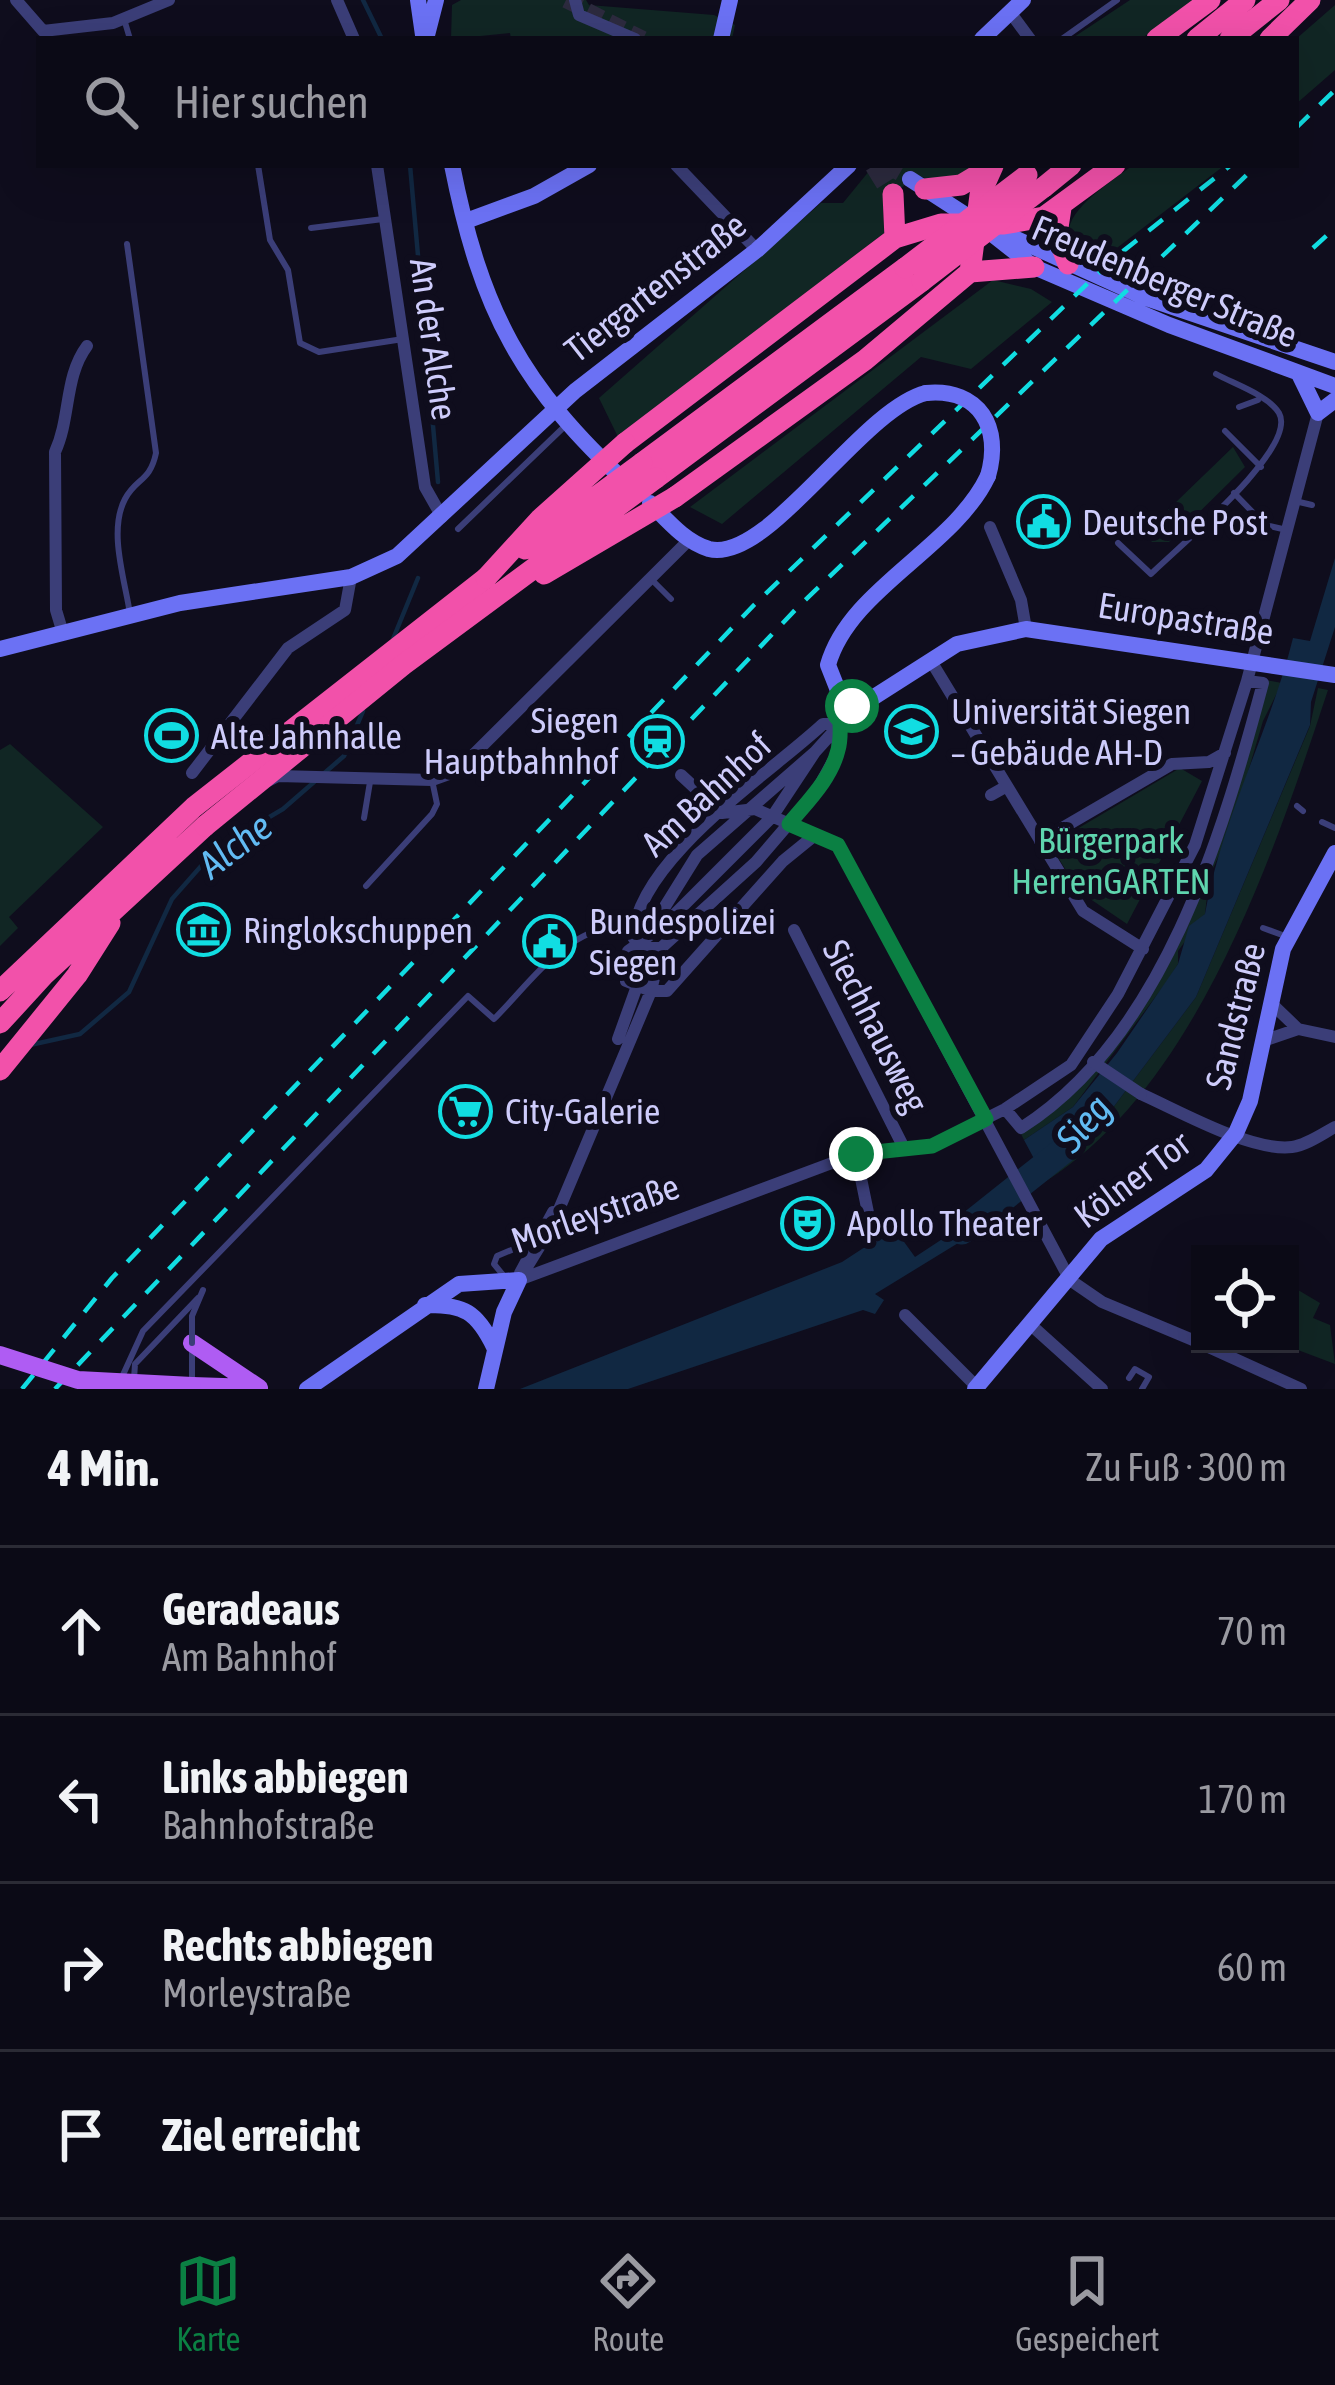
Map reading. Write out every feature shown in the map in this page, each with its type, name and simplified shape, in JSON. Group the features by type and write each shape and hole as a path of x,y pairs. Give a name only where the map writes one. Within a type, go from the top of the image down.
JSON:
{"highway":[{"path":"1160,36 1210,0"},
{"path":"1201,36 1246,0"},
{"path":"1234,36 1279,0"},
{"path":"1273,36 1310,0"},
{"path":"895,238 909,187 961,185 991,168"},
{"path":"970,272 980,195 993,168"},
{"path":"486,578 540,519 625,443 895,238 941,224 1025,223 1061,208 1110,168"},
{"path":"0,1023 126,897 293,752 649,471 914,274 1036,176"},
{"path":"1061,208 1057,234 1068,264"},
{"path":"485,605 620,534 675,497 865,360 970,272 1034,267"},
{"path":"0,996 27,962 194,807 486,578 649,471"},
{"path":"0,1070 77,976 126,897"},
{"path":"0,979 27,962"}],"main road":[{"path":"192,1343 261,1389"},
{"path":"0,1355 78,1380 261,1389"}],"street":[{"path":"16,0 43,31 124,19 169,0"},
{"path":"337,0 353,36"},
{"path":"574,0 579,15 628,36"},
{"path":"722,36 730,0"},
{"path":"425,36 427,1"},
{"path":"985,36 1016,5 1029,36"},
{"name":"An der Alche","path":"378,168 425,487 442,517"},
{"path":"453,168 501,332 560,419 689,540 720,550 749,540 895,406 926,393 959,395 983,412 993,435 988,476 971,505 841,635 828,665 843,703"},
{"path":"466,221 534,196 583,168"},
{"path":"679,168 757,250"},
{"name":"Tiergartenstraße","path":"0,649 130,614 351,577 397,556 560,419 595,375 757,250 846,168"},
{"name":"Freudenberger Straße","path":"909,187 1146,298 1335,362"},
{"name":"Freudenberger Straße","path":"978,223 1034,267 1335,386"},
{"path":"62,630 56,610 55,452 65,430 73,365 87,346"},
{"path":"1299,373 1318,413 1335,400"},
{"name":"Morleystraße","path":"308,1389 332,1379 424,1305 459,1284 519,1280 856,1154 932,1146 1005,1109 1071,1065 1111,1011 1174,898 1256,669 1318,413"},
{"path":"990,527 1021,600 1026,629"},
{"path":"0,996 211,808 278,776 432,780 458,771 689,540"},
{"path":"192,773 288,648 345,610 351,577"},
{"name":"Europastraße","path":"843,703 863,704 970,638 1026,629 1256,669 1335,675"},
{"path":"931,661 1083,911 1143,954"},
{"path":"1005,1109 1021,1128 1062,1100 1108,1049 1160,964 1203,876 1238,777 1263,683 1256,669"},
{"name":"Am Bahnhof","path":"831,733 843,703"},
{"name":"Am Bahnhof","path":"519,1280 544,1244 644,989 647,937 655,883 688,842 727,818 823,724 838,752 828,773 775,821 756,862 647,937"},
{"path":"647,937 702,869 775,821 831,733"},
{"path":"815,752 727,818 702,869 647,937 628,951 626,981 667,991 783,861 815,835"},
{"path":"1040,841 1172,764 1226,752"},
{"path":"681,775 727,818"},
{"path":"991,794 1007,786"},
{"path":"748,805 775,821 838,845 1070,1280 1164,1335 1191,1342"},
{"name":"Sandstraße","path":"1236,1133 1250,1100 1288,937 1335,853"},
{"name":"Siechhausweg","path":"794,930 904,1148"},
{"path":"618,1039 644,989"},
{"path":"1271,1003 1298,1029"},
{"path":"1263,1041 1298,1029 1335,1037"},
{"path":"1081,1051 1141,1094 1189,1118 1236,1133 1289,1148 1335,1127"},
{"name":"Kölner Tor","path":"976,1388 1100,1239 1207,1170 1236,1133"},
{"path":"856,1154 873,1237"},
{"name":"Am Bahnhof","path":"519,1280 533,1240 559,1202"},
{"path":"486,1389 494,1347 519,1280"},
{"path":"424,1305 465,1307 483,1324 494,1347"},
{"path":"905,1315 976,1388"},
{"path":"1031,1324 1102,1389"},
{"path":"1223,1353 1301,1385"}],"lane":[{"path":"1066,36 1117,0"},
{"path":"124,19 129,36"},
{"path":"258,168 268,233 288,270 300,343 319,352 403,338"},
{"path":"311,228 386,219"},
{"path":"127,244 156,453 152,472 126,495 118,520 130,614"},
{"path":"1118,543 1150,574 1261,466 1283,424 1267,401 1216,374"},
{"path":"1239,407 1252,400 1267,401"},
{"path":"458,529 560,419"},
{"path":"1225,431 1261,466"},
{"path":"1234,493 1265,525 1287,530"},
{"path":"1295,501 1312,505"},
{"path":"649,578 671,599"},
{"path":"364,818 370,778"},
{"path":"366,886 432,814 437,804 432,780"},
{"path":"1322,822 1335,828"},
{"path":"133,1389 135,1364 200,1286 468,996 494,1018 575,937 619,925 647,937"},
{"path":"1263,928 1288,937"},
{"path":"685,1218 691,1234"},
{"path":"519,1280 503,1276 494,1264 497,1256 533,1240"},
{"path":"192,1386 192,1316 200,1286"},
{"path":"118,1389 132,1347 200,1286"},
{"path":"1145,1375 1151,1365"},
{"path":"1129,1378 1135,1369 1149,1377 1142,1389"}],"green space":[{"path":"461,0 586,0 589,5 714,15 735,25 733,36 451,36 452,5"},
{"path":"1130,0 1194,0 1145,36 1076,36"},
{"path":"1335,5 1335,70 1299,101 1299,36"},
{"path":"872,168 972,168 951,184 917,176 883,202 884,233 618,437 599,398 821,203 843,203"},
{"path":"1129,168 1221,168 1096,264 1077,251 1069,238 1070,225 1090,198"},
{"path":"993,280 1031,289 1052,302 971,369 921,357 722,524 690,507"},
{"path":"1233,447 1245,467 1169,542 1152,542 1144,533"},
{"path":"1266,680 1282,683 1263,721 1233,823 1209,878 1205,914 1178,951 1178,964 1168,980 1073,1107 1024,1140 1020,1132 1068,1095 1109,1047 1144,991 1202,864"},
{"path":"1318,688 1328,690 1283,822 1224,961 1147,1087 1100,1139 1046,1181 1088,1141 1196,997 1310,726"},
{"path":"10,744 103,827 9,917 18,928 0,946 0,750"},
{"name":"Bürgerpark HerrenGARTEN","path":"1180,768 1202,781 1127,924 1080,892 1050,845"},
{"path":"1299,1291 1320,1303 1313,1318 1330,1325 1335,1364 1299,1350"}],"water":[{"path":"1335,558 1335,627 1311,702 1310,725 1196,997 1088,1141 1046,1181 1024,1140 1073,1107 1117,1053 1178,964 1189,926 1205,914 1222,844 1293,638 1310,641"},
{"path":"991,1207 999,1218 875,1294 884,1300 875,1314 863,1310 628,1389 520,1389 842,1262 894,1228 915,1257"}],"waterway":[{"name":"Alche","path":"363,0 381,36"},
{"name":"Alche","path":"410,168 438,482"},
{"name":"Alche","path":"393,639 418,578"},
{"name":"Alche","path":"30,1045 80,1034 129,992 172,899 217,848 283,809 344,756 363,711"},
{"name":"Sieg","path":"962,1231 1069,1146"}],"tunnel":[{"path":"566,0 637,36"},
{"path":"877,168 893,194"},
{"path":"891,168 910,179"}],"railway":[{"path":"1299,125 1335,90"},
{"path":"22,1389 112,1278 754,605 1112,260 1227,168"},
{"path":"55,1389 798,607 1254,168"},
{"path":"1313,248 1335,228"}],"place":[{"name":"Deutsche Post","path":"1043,522"},
{"name":"Universität Siegen – Gebäude AH-D","path":"912,732"},
{"name":"Alte Jahnhalle","path":"172,736"},
{"name":"Siegen Hauptbahnhof","path":"658,741"},
{"name":"Ringlokschuppen","path":"204,930"},
{"name":"Bundespolizei Siegen","path":"550,942"},
{"name":"City-Galerie","path":"466,1111"},
{"name":"Apollo Theater","path":"808,1223"}],"route":[{"path":"852,706 843,703 836,724 838,752 828,773 789,824 838,845 986,1119 932,1146 856,1154"}]}
